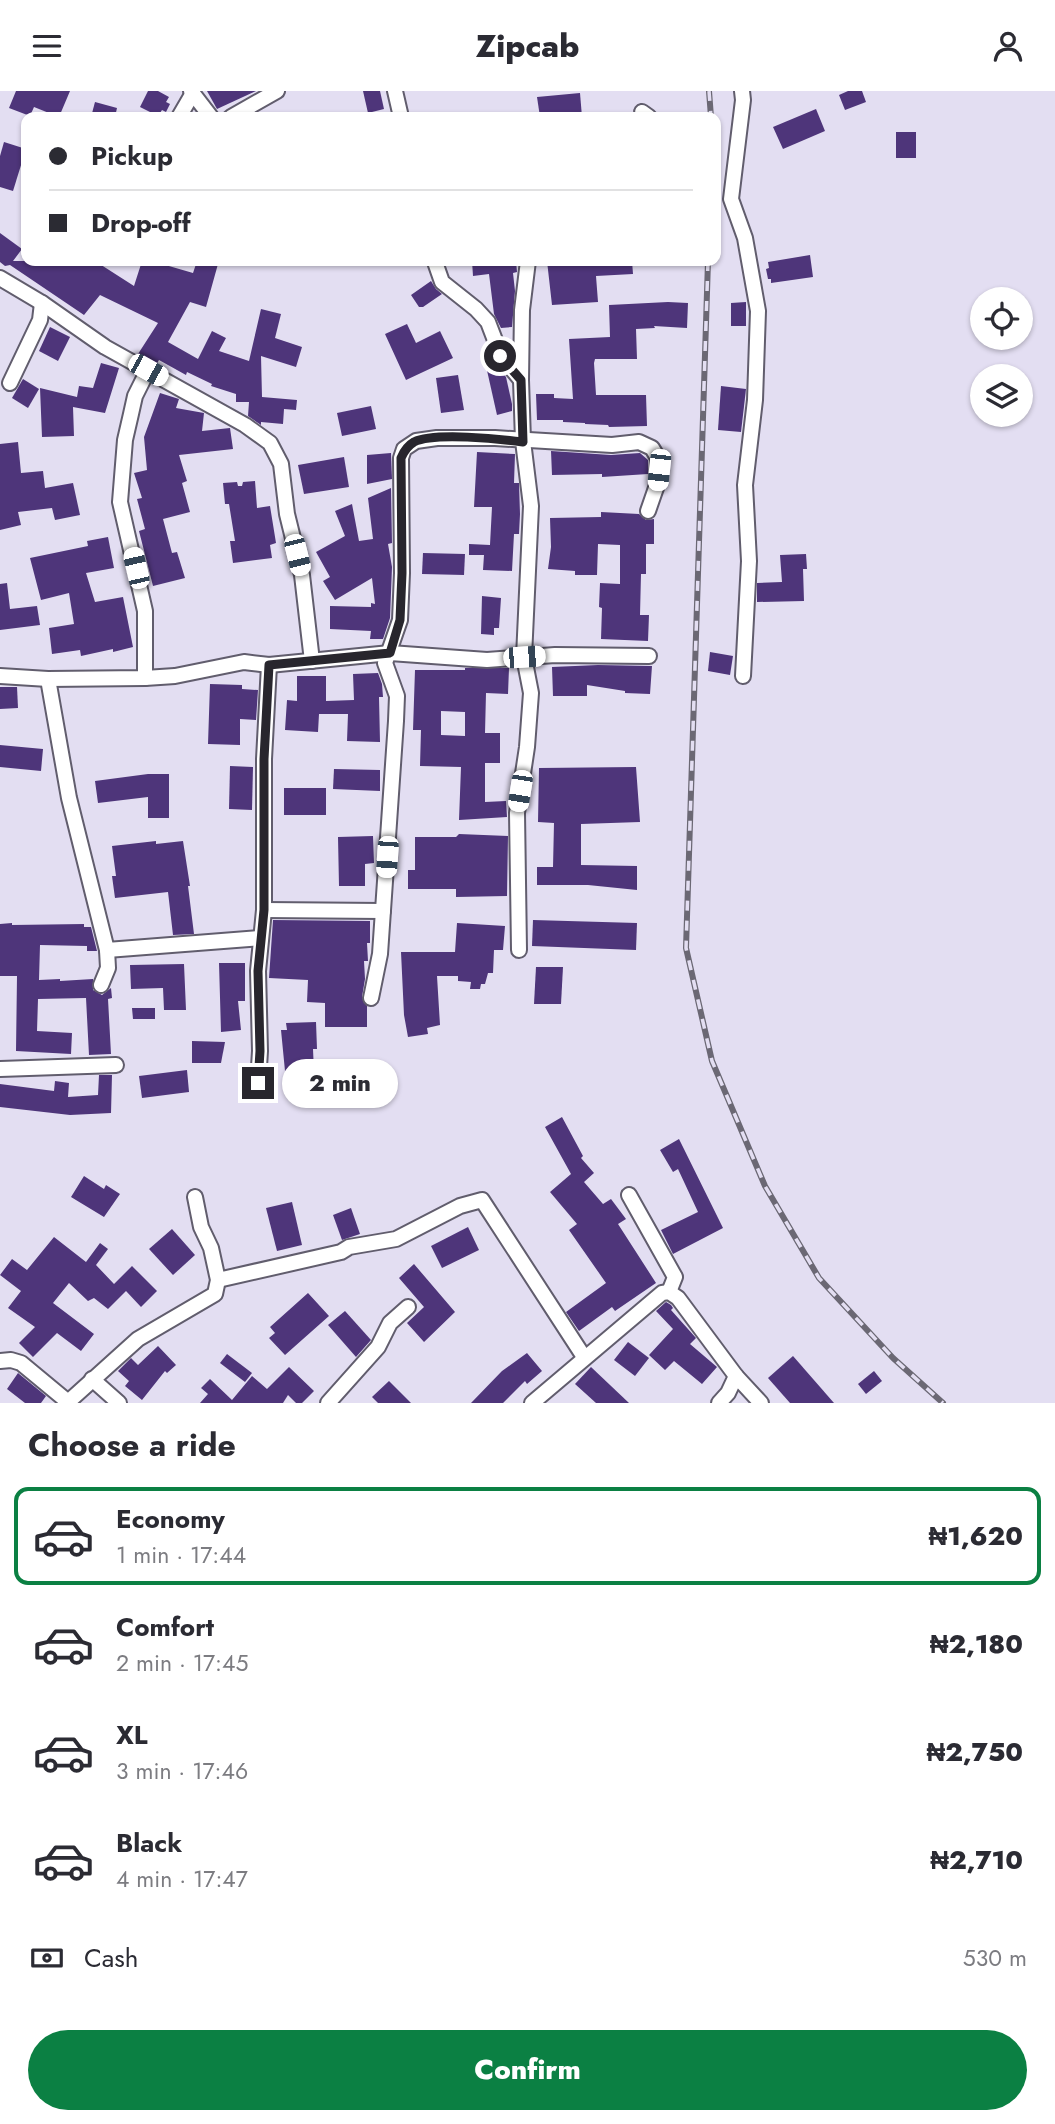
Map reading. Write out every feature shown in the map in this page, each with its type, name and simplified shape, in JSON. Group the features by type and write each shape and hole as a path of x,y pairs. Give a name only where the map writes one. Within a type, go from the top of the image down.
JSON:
{"street":[{"path":"240,112 278,91"},
{"path":"395,91 400,112"},
{"path":"742,91 742,112 731,199 744,238 758,311 755,400 745,485 749,561 743,676"},
{"path":"181,112 192,92 207,112"},
{"path":"436,266 442,282 488,322 500,356 521,380"},
{"path":"519,950 517,813 527,747 530,693 524,657 531,506 523,442 521,380 522,310 527,266"},
{"path":"0,278 42,303 105,347 245,425 270,443 281,464 287,514 302,575 312,661"},
{"path":"10,383 40,320 42,303"},
{"path":"145,678 145,611 120,502 125,440 135,396 148,370"},
{"path":"371,998 380,954 397,696 386,663 400,620 401,458 404,449 416,441 438,438 495,438 523,442 612,445 639,442 652,448 658,458 657,485 648,511"},
{"path":"0,677 145,678 176,676 244,662 269,665 390,653 487,660 649,656"},
{"path":"258,1083 258,971 264,910 264,759 269,665"},
{"path":"48,679 69,797 107,950 108,968 101,985"},
{"path":"264,910 383,911"},
{"path":"107,950 261,938"},
{"path":"0,1069 116,1065"},
{"path":"629,1195 675,1277 669,1292"},
{"path":"0,1361 21,1363 68,1403 138,1339 215,1294 218,1280 211,1248 201,1227 195,1197"},
{"path":"218,1280 341,1252 349,1247 396,1239 460,1206 482,1200 584,1357"},
{"path":"532,1403 662,1293 669,1292 678,1298 736,1376 761,1403"},
{"path":"328,1403 378,1347 390,1323 408,1307"},
{"path":"719,1403 728,1393 736,1376"},
{"path":"92,1379 119,1403"}],"building":[{"path":"16,91 70,91 61,112 46,112 34,107 32,112 21,113 9,108"},
{"path":"148,91 158,91 169,97 166,102 170,104 166,112 150,112 140,107"},
{"path":"207,91 256,91 217,109"},
{"path":"363,91 380,91 384,109 368,112"},
{"path":"848,91 862,91 866,102 845,110 839,95"},
{"path":"580,93 582,112 539,112 537,97"},
{"path":"95,102 117,108 116,112 92,112"},
{"path":"816,109 825,131 783,149 773,127"},
{"path":"896,132 916,132 916,158 896,158"},
{"path":"4,142 21,147 21,165 13,191 0,187 0,156"},
{"path":"0,233 21,248 13,261 21,261 21,266 103,266 134,286 140,266 169,266 193,273 195,266 217,266 206,307 190,302 168,342 198,359 212,331 226,338 219,351 249,361 261,309 281,314 275,338 302,347 296,367 261,356 262,397 297,400 296,410 284,409 283,424 261,422 261,425 248,416 249,402 236,402 236,394 211,386 212,384 187,372 186,375 159,360 156,365 138,354 158,323 100,295 84,315 10,265 5,266 0,262"},
{"path":"810,255 813,277 771,283 771,279 768,279 768,262"},
{"path":"472,266 516,266 517,272 513,273 515,291 512,327 501,328 494,314 489,274 473,276"},
{"path":"548,266 632,266 633,274 596,276 598,302 552,305"},
{"path":"431,281 442,294 419,307 411,295"},
{"path":"746,302 746,326 731,326 731,303"},
{"path":"688,303 687,328 654,326 655,328 636,329 637,359 595,359 594,363 596,395 646,395 647,426 609,427 563,420 537,420 536,394 554,394 554,398 573,399 569,339 610,337 609,305"},
{"path":"407,324 416,343 440,331 453,358 406,380 385,334"},
{"path":"50,327 70,337 58,361 39,351"},
{"path":"101,363 119,368 105,413 73,407 74,436 42,437 40,388 77,397 79,386 93,388"},
{"path":"495,364 506,377 512,404 512,411 497,415 486,366"},
{"path":"458,375 464,410 441,413 436,378"},
{"path":"23,379 39,389 28,408 12,398"},
{"path":"721,386 746,389 741,432 718,430"},
{"path":"160,393 179,399 176,408 204,413 202,431 230,428 233,449 179,455 187,481 182,483 190,512 163,519 172,553 177,552 185,578 153,586 139,531 145,529 137,499 142,498 134,473 147,470 144,437"},
{"path":"371,406 376,429 342,436 337,413"},
{"path":"18,442 21,473 43,471 45,488 73,483 80,515 55,520 52,508 18,512 21,525 0,530 0,444"},
{"path":"551,451 611,455 640,453 648,460 648,474 602,477 602,474 552,475"},
{"path":"477,452 515,454 514,483 519,483 520,514 519,534 514,534 512,571 483,570 484,555 469,555 469,544 490,545 492,507 474,507"},
{"path":"391,453 392,479 367,484 367,455"},
{"path":"344,457 349,487 304,494 298,465"},
{"path":"255,481 257,508 270,506 276,543 270,545 272,558 233,563 230,541 235,541 229,504 225,504 223,483 237,482 238,486 242,486 243,482"},
{"path":"391,488 392,543 388,544 392,567 390,618 383,639 370,639 371,631 330,629 330,606 371,607 371,603 375,604 372,578 335,600 323,581 330,577 316,552 345,536 335,511 352,504 359,541 373,539 368,498"},
{"path":"601,512 639,514 646,520 654,519 654,544 646,544 646,574 641,574 640,615 649,615 648,641 601,639 600,583 620,584 620,545 598,544 597,575 575,575 575,571 548,569 551,547 550,518 601,517"},
{"path":"108,537 114,568 86,573 95,602 123,597 133,647 81,656 80,650 52,654 49,628 74,624 69,593 41,600 30,558 88,546 87,541"},
{"path":"423,553 465,554 464,575 422,574"},
{"path":"806,554 807,569 803,569 804,601 757,602 757,583 782,582 780,555"},
{"path":"7,583 10,609 37,606 40,625 0,630 0,584"},
{"path":"482,596 501,598 499,628 494,628 494,635 481,634"},
{"path":"710,652 733,656 730,675 708,671"},
{"path":"652,666 650,694 625,693 587,685 587,696 553,696 552,667"},
{"path":"509,668 508,694 486,693 485,733 500,733 500,763 485,763 485,802 506,801 507,817 459,820 461,767 420,766 421,730 413,730 415,670","holes":["441,711 465,712 465,736 441,735"]},
{"path":"378,673 383,697 379,697 380,742 347,741 348,714 319,714 318,732 285,730 287,700 297,701 297,676 326,676 326,701 354,700 353,674"},
{"path":"210,684 242,685 242,689 258,690 256,720 240,719 240,745 208,744"},
{"path":"0,687 17,687 18,708 0,709"},
{"path":"0,745 43,749 41,771 0,767"},
{"path":"230,766 253,767 252,810 229,809"},
{"path":"636,767 640,822 581,824 581,865 637,866 637,890 588,885 537,885 537,867 553,867 554,823 538,822 539,768"},
{"path":"334,769 380,770 380,791 333,789"},
{"path":"169,774 169,818 148,818 148,797 98,803 95,781"},
{"path":"284,788 326,788 326,815 284,815"},
{"path":"459,834 508,836 507,896 456,897 456,889 408,889 408,870 415,870 415,837 456,837"},
{"path":"373,836 374,863 365,864 365,886 339,886 338,837"},
{"path":"156,841 156,844 183,841 194,934 173,935 168,892 115,898 112,876 116,876 112,846"},
{"path":"273,920 370,921 370,943 367,943 368,961 364,961 362,997 367,1006 367,1027 325,1027 325,1003 307,1002 308,980 269,978"},
{"path":"533,920 637,923 636,950 532,946"},
{"path":"457,923 505,926 503,950 494,950 493,973 488,973 485,984 481,984 480,989 470,989 471,982 458,981 458,976 437,976 440,1025 427,1028 428,1034 408,1037 404,1015 401,952 455,952"},
{"path":"0,924 84,924 84,927 91,927 97,951 87,951 87,946 40,945 39,980 93,979 93,990 102,995 111,988 112,998 108,999 111,1054 89,1055 86,998 38,999 37,1031 72,1033 71,1054 16,1051 17,976 0,976"},
{"path":"219,963 245,963 245,1001 238,1001 241,1030 221,1032"},
{"path":"184,964 186,1010 164,1010 163,988 131,989 130,965"},
{"path":"536,967 563,967 561,1004 534,1004"},
{"path":"132,1008 155,1008 155,1019 133,1019"},
{"path":"316,1022 317,1049 313,1049 318,1097 296,1100 293,1071 285,1071 281,1030 287,1030 286,1023"},
{"path":"192,1041 225,1042 221,1063 192,1063"},
{"path":"187,1070 189,1092 142,1098 139,1076"},
{"path":"99,1075 112,1075 111,1113 70,1115 0,1107 0,1084 54,1091 55,1081 69,1083 68,1097 98,1095"},
{"path":"562,1117 583,1156 581,1158 594,1173 584,1182 603,1204 611,1199 626,1219 618,1224 656,1283 615,1311 612,1307 579,1331 566,1312 606,1283 569,1230 577,1224 550,1192 571,1174 545,1127"},
{"path":"679,1139 723,1228 673,1254 661,1230 698,1212 678,1169 673,1172 660,1150"},
{"path":"84,1176 104,1189 106,1185 120,1194 104,1217 71,1197"},
{"path":"292,1202 302,1245 277,1251 266,1208"},
{"path":"351,1208 360,1234 342,1240 333,1215"},
{"path":"468,1227 479,1250 442,1268 431,1246"},
{"path":"172,1229 195,1255 173,1275 149,1249"},
{"path":"54,1237 86,1262 100,1243 108,1249 96,1265 114,1284 132,1266 157,1291 141,1307 126,1291 108,1309 94,1298 88,1301 69,1283 53,1303 94,1334 81,1351 57,1333 33,1357 19,1343 35,1327 8,1308 21,1291 0,1275 12,1259 27,1270"},
{"path":"414,1264 455,1312 424,1342 407,1323 424,1307 399,1278"},
{"path":"308,1293 329,1316 285,1355 269,1338 275,1333 270,1327"},
{"path":"666,1302 696,1338 690,1344 717,1367 702,1384 674,1361 665,1370 649,1355 673,1329 656,1311"},
{"path":"345,1311 371,1340 356,1357 328,1325"},
{"path":"628,1342 649,1358 635,1376 614,1360"},
{"path":"158,1346 176,1365 167,1373 165,1371 142,1400 125,1386 129,1381 118,1371 131,1358 138,1365"},
{"path":"527,1353 542,1371 527,1384 525,1381 503,1403 471,1403 502,1371"},
{"path":"227,1354 252,1373 245,1382 220,1363"},
{"path":"793,1356 834,1403 790,1403 768,1378"},
{"path":"289,1367 314,1391 302,1403 296,1403 288,1395 283,1403 200,1403 208,1394 201,1388 210,1379 232,1400 252,1376 267,1389"},
{"path":"591,1367 629,1403 596,1403 575,1384"},
{"path":"874,1371 882,1381 866,1394 858,1384"},
{"path":"18,1373 46,1396 41,1403 25,1403 7,1389"},
{"path":"389,1381 411,1403 378,1403 372,1397"}],"railway":[{"path":"709,91 711,112"},
{"path":"708,266 686,948 712,1061 765,1186 819,1278 893,1358 943,1403"}],"route":[{"path":"258,1083 258,971 264,910 264,759 269,665 390,653 400,620 401,458 404,449 416,441 438,438 495,438 523,442 521,380 500,356"}]}
